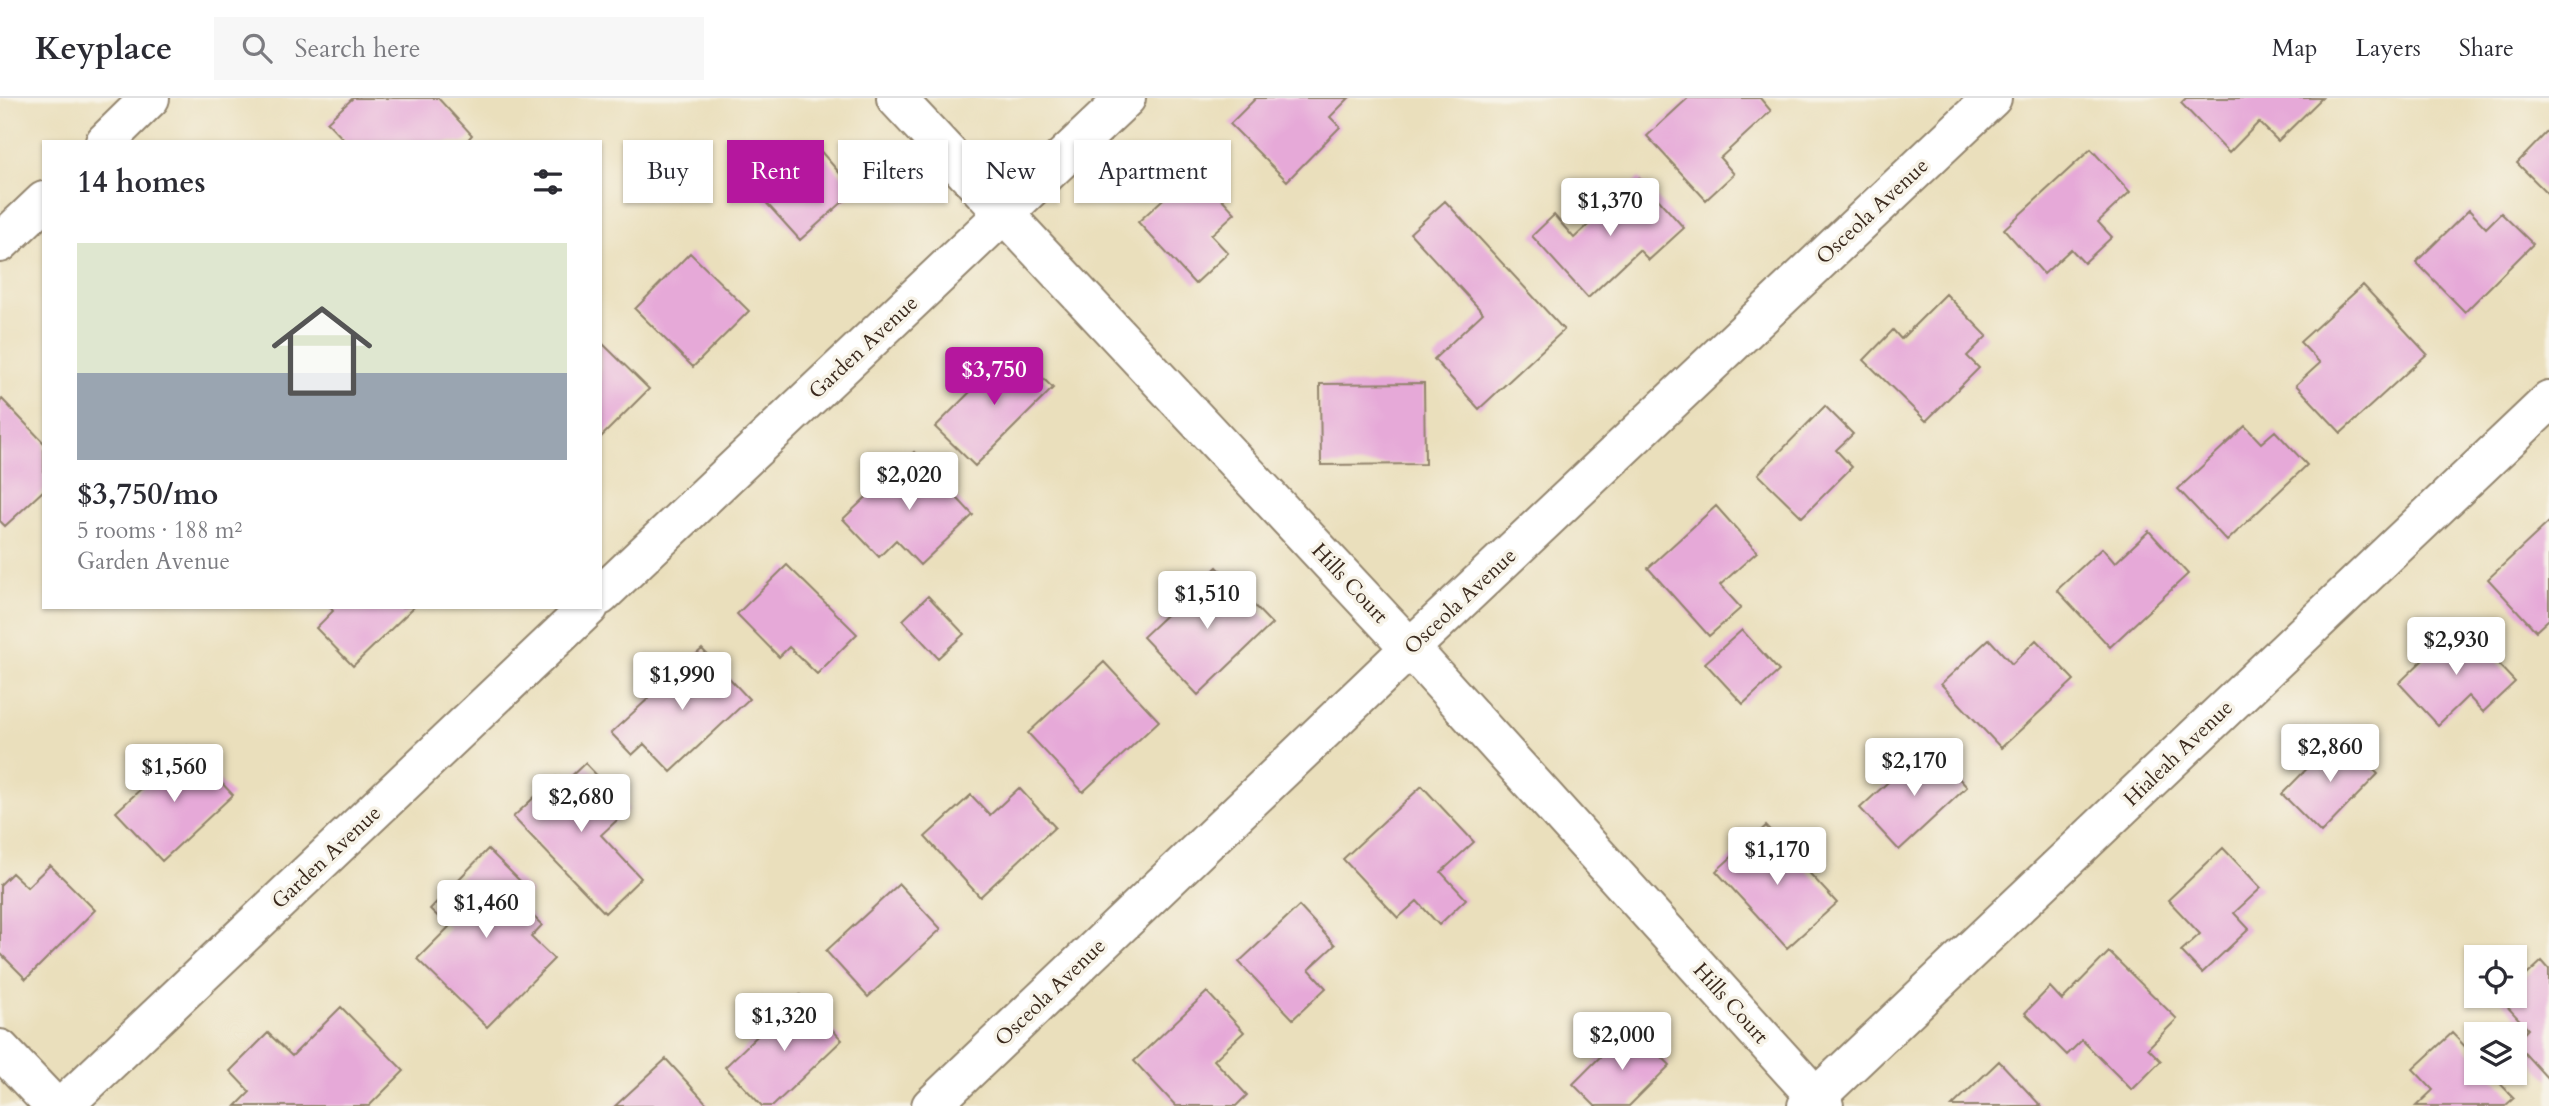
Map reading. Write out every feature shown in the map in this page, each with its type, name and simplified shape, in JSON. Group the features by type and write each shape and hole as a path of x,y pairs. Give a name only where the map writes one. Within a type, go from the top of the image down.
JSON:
{"street":[{"path":"107,140 150,98"},
{"name":"Hills Court","path":"895,98 1410,648 1816,1103"},
{"name":"Garden Avenue","path":"602,594 1126,98"},
{"name":"Osceola Avenue","path":"931,1106 1410,648 1993,98"},
{"path":"0,243 42,203"},
{"name":"Hialeah Avenue","path":"1816,1103 2549,401"},
{"name":"Garden Avenue","path":"63,1106 587,609"},
{"path":"0,1049 54,1106"}],"building":[{"path":"353,98 438,98 472,135 468,140 344,140 327,122"},
{"path":"1256,98 1349,98 1330,117 1340,127 1287,181 1230,124"},
{"path":"1688,98 1760,98 1771,111 1720,158 1734,174 1706,200 1647,136"},
{"path":"2186,98 2322,98 2278,141 2259,122 2229,153 2181,103"},
{"path":"2549,130 2549,195 2517,163"},
{"path":"2091,149 2130,192 2098,222 2112,237 2084,263 2071,249 2044,274 2004,229"},
{"path":"824,155 838,171 838,203 842,203 800,240 766,203 824,203"},
{"path":"1639,178 1684,228 1649,260 1639,250 1588,298 1532,236 1554,215 1574,238"},
{"path":"1445,201 1564,330 1479,409 1434,359 1483,313 1410,233"},
{"path":"1159,203 1226,203 1235,213 1211,235 1228,253 1195,284 1138,222"},
{"path":"2469,210 2486,228 2501,213 2533,244 2465,312 2416,262"},
{"path":"690,253 749,311 693,367 635,309"},
{"path":"2363,285 2427,354 2341,433 2296,385 2320,363 2300,342"},
{"path":"1946,294 1987,336 1967,356 1979,368 1926,421 1864,360 1893,330 1901,339"},
{"path":"602,343 649,389 602,436"},
{"path":"1013,349 1053,388 975,466 935,427"},
{"path":"1424,383 1425,464 1321,465 1320,384"},
{"path":"2,399 42,441 42,492 5,526 0,521"},
{"path":"1825,406 1853,434 1836,450 1852,467 1802,517 1758,474"},
{"path":"2245,426 2261,443 2275,431 2307,465 2227,541 2178,489"},
{"path":"914,452 973,515 920,565 896,540 879,557 843,519"},
{"path":"1716,506 1757,552 1720,585 1741,608 1709,636 1648,568"},
{"path":"2549,522 2549,619 2536,631 2488,579"},
{"path":"2149,531 2188,574 2110,647 2057,590 2102,548 2115,563"},
{"path":"787,565 857,634 817,674 789,647 779,657 737,614"},
{"path":"1217,567 1272,624 1198,695 1143,637"},
{"path":"928,596 964,634 938,658 903,620"},
{"path":"332,609 412,609 353,666 316,628 333,611"},
{"path":"2460,624 2515,682 2483,712 2468,696 2438,725 2399,683"},
{"path":"1742,630 1779,671 1743,704 1705,663"},
{"path":"1989,639 2012,664 2036,640 2074,680 2001,748 1941,684"},
{"path":"702,649 749,699 671,772 644,744 632,755 611,733"},
{"path":"1104,662 1159,721 1083,792 1028,733"},
{"path":"2339,736 2378,774 2321,833 2282,794"},
{"path":"1928,745 1967,787 1899,850 1860,808"},
{"path":"187,746 233,795 162,861 116,812"},
{"path":"585,763 629,809 601,835 641,878 605,913 513,817 556,777 562,785"},
{"path":"1422,786 1474,842 1441,872 1466,899 1439,925 1417,901 1398,918 1343,859"},
{"path":"1019,788 1055,827 980,897 925,837 971,795 990,815"},
{"path":"1766,826 1837,903 1787,948 1716,871"},
{"path":"2223,848 2261,888 2234,913 2249,929 2202,973 2181,951 2200,934 2168,900"},
{"path":"488,849 531,892 520,903 542,925 531,937 554,959 487,1027 417,959 449,927 430,909"},
{"path":"50,865 95,910 26,979 0,953 0,885 12,873 27,887"},
{"path":"899,884 941,929 868,997 826,951"},
{"path":"1299,906 1335,945 1309,969 1326,988 1293,1019 1239,962"},
{"path":"2109,952 2177,1019 2148,1048 2161,1061 2132,1090 2082,1040 2067,1055 2025,1013 2050,987 2062,1000"},
{"path":"2542,961 2549,969 2549,1080 2527,1056 2527,1022 2521,1022 2508,1008 2527,1008 2527,975"},
{"path":"1207,992 1244,1032 1214,1060 1247,1095 1236,1106 1176,1106 1134,1061"},
{"path":"800,995 842,1040 773,1106 762,1106 725,1067"},
{"path":"341,1007 404,1071 369,1106 236,1106 250,1092 230,1071 268,1033 292,1056"},
{"path":"1631,1026 1670,1065 1629,1106 1595,1106 1573,1084"},
{"path":"2452,1033 2464,1046 2464,1085 2502,1085 2514,1098 2505,1106 2416,1106 2433,1090 2413,1069"},
{"path":"666,1059 709,1106 615,1106"},
{"path":"1999,1061 2041,1106 1952,1106"}]}
